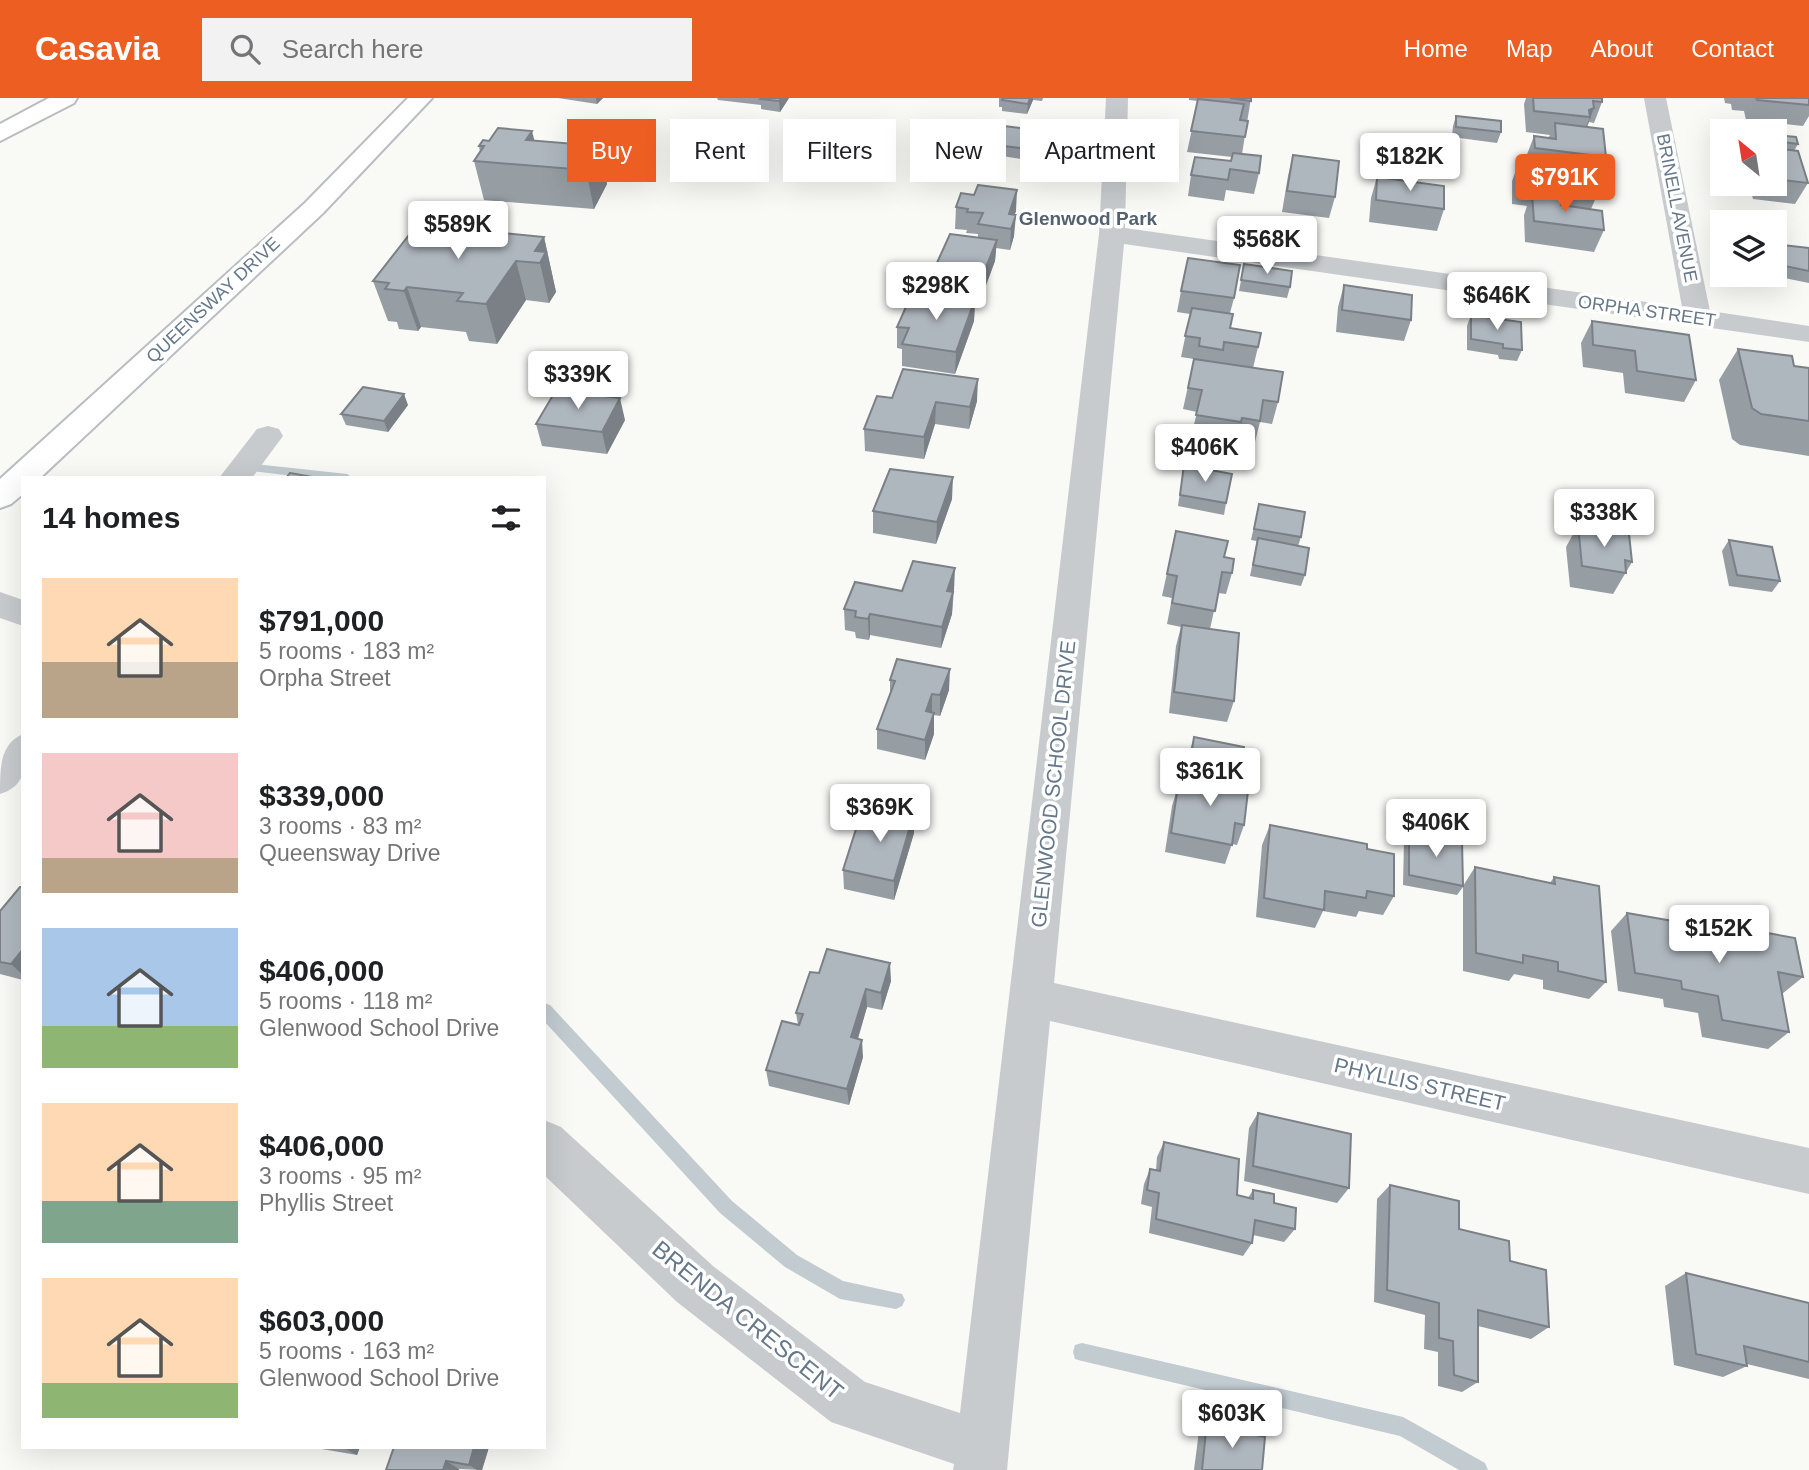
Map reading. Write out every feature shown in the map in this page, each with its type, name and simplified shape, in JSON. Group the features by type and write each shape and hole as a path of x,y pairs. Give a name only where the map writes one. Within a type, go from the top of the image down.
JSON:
{"main road":[{"path":"0,134 66,98"},
{"name":"QUEENSWAY DRIVE","path":"23,476 314,208 421,98"},
{"name":"QUEENSWAY DRIVE","path":"0,497 21,478"}],"street":[{"name":"GLENWOOD SCHOOL DRIVE","path":"981,1459 1112,234 1118,98"},
{"name":"BRINELL AVENUE","path":"1655,98 1698,319"},
{"name":"ORPHA STREET","path":"1112,234 1809,334"},
{"path":"237,476 268,436"},
{"path":"0,604 21,613"},
{"path":"0,779 21,752"},
{"name":"PHYLLIS STREET","path":"1031,997 1809,1171"},
{"name":"BRENDA CRESCENT","path":"546,1145 695,1284 850,1403 981,1459"}],"building":[{"path":"761,98 781,98 779,101"},
{"path":"1030,98 1028,104 1002,100"},
{"path":"1230,98 1251,98 1251,101"},
{"path":"1533,98 1602,98 1602,102 1593,101 1594,108 1589,110 1590,117 1534,111"},
{"path":"1756,98 1809,98 1809,105 1757,100"},
{"path":"1198,99 1244,104 1240,120 1248,121 1245,137 1191,131"},
{"path":"1456,116 1501,121 1501,132 1456,127"},
{"path":"1555,123 1603,129 1606,157 1535,148 1534,136 1556,139"},
{"path":"1006,126 1020,128 1020,148 1006,146"},
{"path":"498,128 532,131 526,140 567,143 567,168 474,161 484,146 479,146 483,140 489,141"},
{"path":"1787,136 1796,137 1798,144 1787,142"},
{"path":"1787,150 1798,151 1808,183 1787,181"},
{"path":"1233,153 1261,156 1259,173 1230,169 1228,180 1191,175 1195,157 1231,161"},
{"path":"1293,155 1339,161 1335,197 1287,191"},
{"path":"1557,157 1595,162 1598,193 1521,183 1520,160 1558,165"},
{"path":"1377,177 1444,186 1444,209 1376,200"},
{"path":"978,185 1017,190 1009,214 1016,215 1011,229 978,224 983,213 967,212 968,209 956,207 961,193 974,195"},
{"path":"1532,194 1561,198 1561,205 1602,211 1604,230 1534,221"},
{"path":"439,222 454,223 451,228 544,237 535,251 546,252 540,263 516,261 486,304 457,301 463,293 407,287 404,291 385,289 389,283 373,281 416,226 435,228"},
{"path":"950,234 997,240 984,272 936,265"},
{"path":"1787,245 1809,248 1809,271 1787,266"},
{"path":"1188,258 1240,265 1234,298 1181,291"},
{"path":"1244,264 1292,271 1290,287 1241,280"},
{"path":"1344,285 1412,295 1411,320 1342,310"},
{"path":"932,293 975,299 956,352 902,344 909,328 897,327 909,300 928,302"},
{"path":"1192,308 1233,314 1230,328 1261,333 1258,347 1224,342 1223,350 1199,346 1200,338 1185,336"},
{"path":"1471,315 1521,322 1522,350 1471,339"},
{"path":"1592,321 1689,335 1696,380 1637,371 1635,351 1593,345"},
{"path":"1738,349 1792,356 1794,366 1809,368 1809,421 1761,414 1752,408"},
{"path":"1194,359 1283,372 1278,402 1263,400 1260,421 1242,418 1241,422 1196,415 1202,390 1188,388"},
{"path":"903,369 978,379 970,407 936,402 924,437 864,429 877,396 892,398"},
{"path":"363,387 404,394 384,421 341,414"},
{"path":"556,390 620,398 602,432 536,424"},
{"path":"1184,465 1232,474 1226,503 1180,495"},
{"path":"890,469 953,477 937,522 873,511"},
{"path":"1259,504 1305,512 1301,537 1254,529"},
{"path":"1578,525 1629,534 1632,562 1625,560 1626,573 1582,566"},
{"path":"1176,531 1228,541 1224,557 1234,559 1232,573 1222,572 1215,611 1172,603 1177,576 1167,574"},
{"path":"1258,538 1309,548 1305,575 1253,565"},
{"path":"1729,540 1772,547 1780,581 1737,575"},
{"path":"913,561 955,568 947,591 953,592 942,627 870,614 868,619 855,617 856,611 844,609 855,582 902,591"},
{"path":"1182,625 1239,633 1234,701 1174,692"},
{"path":"897,659 950,669 940,695 932,694 926,711 934,713 925,740 877,729 895,681 890,680"},
{"path":"1194,737 1244,747 1240,778 1199,770 1197,777 1188,775"},
{"path":"1199,770 1241,778 1239,789 1248,791 1244,825 1235,823 1232,845 1171,833 1178,786 1196,790"},
{"path":"877,805 914,813 894,881 843,870 857,826 869,828"},
{"path":"1270,825 1367,844 1367,849 1394,854 1394,896 1367,891 1366,898 1325,891 1324,910 1264,898"},
{"path":"1409,832 1462,841 1463,886 1409,875"},
{"path":"1475,867 1555,884 1554,877 1599,886 1606,982 1558,971 1558,962 1523,955 1523,963 1476,953"},
{"path":"21,887 21,952 11,964 0,962 0,911"},
{"path":"1627,913 1673,921 1673,916 1795,938 1803,977 1778,972 1789,1032 1722,1020 1718,996 1682,989 1681,981 1635,973"},
{"path":"827,949 890,963 881,993 866,989 851,1037 862,1040 847,1089 766,1070 782,1021 799,1025 803,1014 796,1013 810,972 819,973"},
{"path":"1258,1113 1351,1134 1349,1188 1253,1166"},
{"path":"1164,1142 1239,1159 1237,1195 1253,1199 1253,1190 1274,1194 1274,1203 1296,1208 1295,1229 1255,1220 1252,1243 1156,1219 1159,1193 1147,1190 1150,1169 1160,1171"},
{"path":"1390,1185 1459,1201 1459,1229 1509,1241 1510,1261 1546,1270 1549,1327 1478,1310 1478,1382 1454,1375 1453,1341 1439,1338 1439,1303 1387,1290"},
{"path":"1686,1273 1809,1303 1809,1362 1744,1346 1747,1366 1696,1354"},
{"path":"1207,1422 1265,1437 1262,1470 1202,1470"},
{"path":"393,1449 473,1449 469,1465 446,1461 443,1470 386,1470"}],"waterway":[{"path":"255,468 329,476"},
{"path":"546,1012 726,1207 791,1261 840,1290 896,1300"},
{"path":"1082,1352 1403,1427 1478,1470"}],"district":[{"name":"Glenwood Park","path":"1088,218"}]}
